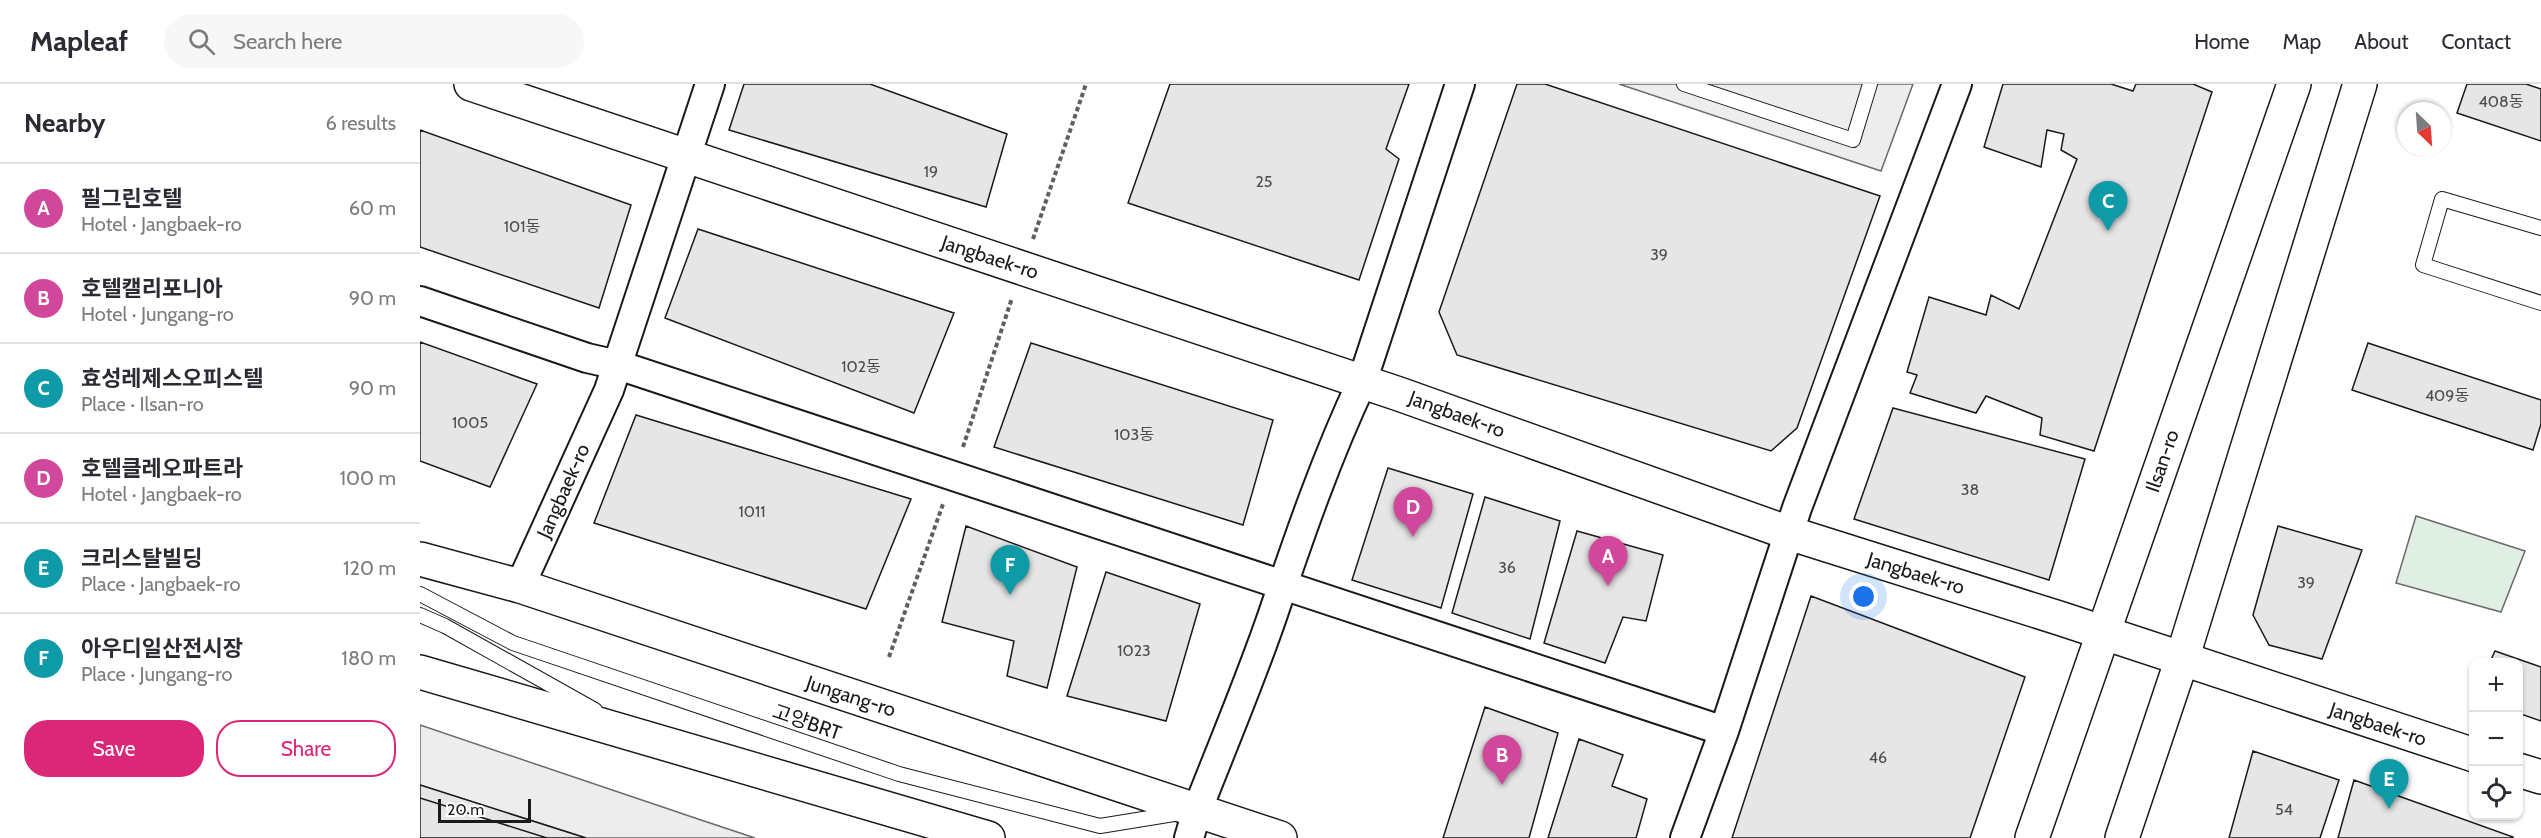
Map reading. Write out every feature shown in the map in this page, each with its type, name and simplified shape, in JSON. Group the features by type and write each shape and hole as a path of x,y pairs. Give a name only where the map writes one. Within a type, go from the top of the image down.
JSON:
{"main road":[{"name":"Jangbaek-ro","path":"471,84 1362,382 1789,533 2469,753"},
{"name":"Ilsan-ro","path":"2032,838 2294,84"},
{"path":"2122,838 2182,659 2360,84"},
{"name":"Jungang-ro","path":"420,559 520,586 1193,824 1280,838"},
{"path":"420,672 988,838"},
{"path":"2523,772 2541,777"}],"street":[{"name":"Jangbaek-ro","path":"520,586 609,390 626,332 710,84"},
{"path":"1193,824 1345,418 1362,382 1460,84"},
{"path":"1685,838 1724,731 1789,533 1957,84"},
{"path":"420,301 587,358 618,364 1281,586 1724,731"}],"lane":[{"path":"1684,84 1853,140 1870,84"},
{"path":"2541,228 2442,199 2423,265 2541,303"},
{"name":"고양BRT","path":"420,594 513,643 899,774 1100,826 1193,824"},
{"path":"420,615 445,626 648,739"}],"path":[{"path":"1033,239 1086,84"},
{"path":"962,450 1013,297"},
{"path":"889,657 945,498"}],"green space":[{"path":"2416,516 2525,551 2501,612 2396,583"}],"shaded area":[{"path":"1619,84 1913,84 1881,171"},
{"path":"420,725 755,838 586,838 420,785"}],"building":[{"path":"744,84 870,84 1007,134 986,207 729,130"},
{"path":"1170,84 1409,84 1386,149 1399,159 1359,280 1128,203"},
{"path":"1517,84 1545,84 1880,196 1797,428 1771,451 1457,355 1439,312"},
{"path":"2003,84 2111,84 2133,91 2136,84 2193,84 2212,92 2094,451 2040,435 2042,418 1986,396 1976,413 1910,393 1917,375 1907,372 1929,297 1986,315 1991,295 2019,309 2077,159 2061,150 2064,134 2047,130 2041,167 1984,147"},
{"path":"2467,84 2526,84 2541,89 2541,141 2457,113"},
{"path":"420,130 631,205 599,308 420,247"},
{"path":"698,229 954,313 914,413 665,318"},
{"path":"420,342 537,384 490,487 420,461"},
{"path":"1031,343 1273,420 1243,525 994,447"},
{"path":"2368,343 2541,400 2541,424 2533,450 2352,390"},
{"path":"1893,408 2085,459 2049,580 1854,519"},
{"path":"636,415 911,499 866,609 594,523"},
{"path":"1388,468 1473,494 1441,608 1352,580"},
{"path":"1485,497 1560,521 1530,639 1452,613"},
{"path":"966,526 1077,567 1047,688 1007,676 1014,641 942,622"},
{"path":"2278,526 2362,550 2322,659 2269,645 2253,615"},
{"path":"1577,531 1663,555 1646,621 1623,617 1605,663 1544,643"},
{"path":"1106,572 1200,604 1166,721 1067,696"},
{"path":"1811,596 2025,677 1970,838 1732,838"},
{"path":"2495,651 2515,658 2492,658"},
{"path":"2523,661 2541,667 2541,721 2523,715"},
{"path":"1485,707 1558,733 1529,838 1443,838"},
{"path":"1579,739 1623,755 1612,786 1647,799 1636,838 1548,838"},
{"path":"2253,751 2339,780 2320,838 2229,838"},
{"path":"2354,780 2513,837 2338,838"},
{"path":"420,785 586,838 420,838"},
{"path":"420,798 547,838 420,838"}],"place":[{"name":"효성레제스오피스텔","path":"2108,231"},
{"name":"호텔클레오파트라","path":"1413,537"},
{"name":"필그린호텔","path":"1608,586"},
{"name":"아우디일산전시장","path":"1010,595"},
{"name":"호텔캘리포니아","path":"1502,785"},
{"name":"크리스탈빌딩","path":"2389,809"}]}
